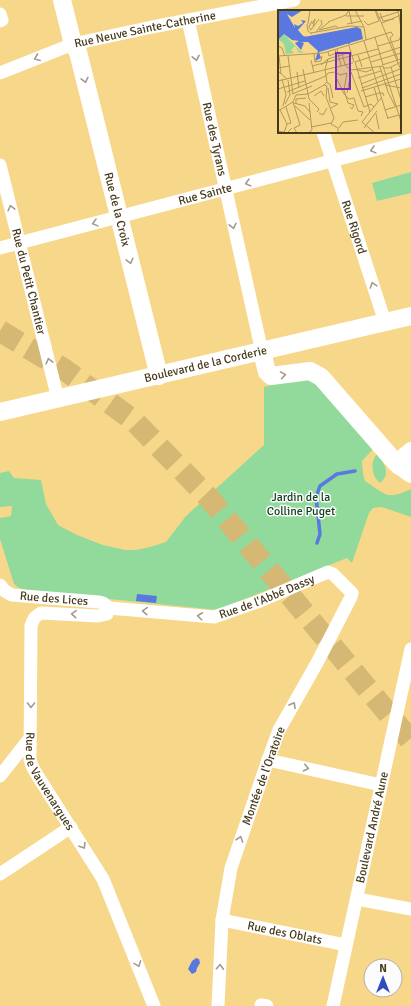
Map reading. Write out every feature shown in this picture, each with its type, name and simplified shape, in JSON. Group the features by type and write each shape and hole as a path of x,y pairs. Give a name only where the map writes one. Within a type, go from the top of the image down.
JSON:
{"street":[{"name":"Rue de la Croix","path":"62,0 73,44 78,52 159,376"},
{"name":"Rue Neuve Sainte-Catherine","path":"0,73 73,44 188,20 286,4"},
{"path":"0,14 2,20 0,21"},
{"name":"Rue des Tyrans","path":"188,20 262,352"},
{"name":"Rue Rigord","path":"322,133 385,322"},
{"name":"Rue Sainte","path":"0,248 411,140"},
{"name":"Rue du Petit Chantier","path":"0,165 58,399"},
{"name":"Boulevard de la Corderie","path":"0,412 411,316"},
{"path":"262,352 265,367 269,375 277,376 310,371 322,377 405,470"},
{"path":"405,470 404,457 411,451"},
{"name":"Rue de l'Abbé Dassy","path":"109,608 214,617 260,601 328,572"},
{"name":"Montée de l'Oratoire","path":"218,1006 222,920 230,868 279,730 318,661 351,597 352,593 333,574 328,572"},
{"name":"Rue des Lices","path":"0,585 5,591 12,594 99,602 103,603 109,608"},
{"name":"Rue de Vauvenargues","path":"109,608 107,614 98,616 41,613 36,615 32,620 30,760 33,768 71,826 103,879 154,1006"},
{"name":"Boulevard André Aune","path":"333,1006 411,650"},
{"path":"0,776 30,738"},
{"path":"268,760 381,785"},
{"path":"0,874 71,826"},
{"path":"357,899 411,910"},
{"name":"Rue des Oblats","path":"222,920 346,945"}],"green space":[{"path":"411,172 411,193 377,201 372,183"},
{"name":"Jardin de la Colline Puget","path":"302,377 310,378 374,448 362,461 365,481 382,492 391,495 403,493 411,489 411,517 382,507 373,508 369,513 352,563 347,558 217,610 31,591 19,588 14,584 0,539 0,518 11,516 12,506 0,507 0,473 9,471 14,478 41,480 46,504 58,525 77,535 103,545 125,550 136,550 166,542 186,516 264,445 264,387"},
{"path":"376,455 381,458 386,469 385,477 380,483 375,477 373,470 373,462"}],"water":[{"path":"137,594 157,596 156,603 136,601"},
{"path":"196,958 199,959 200,963 196,972 192,974 188,969 192,961"}],"waterway":[{"path":"317,543 320,534 316,497 320,486 337,474 355,471"}],"tunnel":[{"path":"0,331 65,370 133,420 210,499 411,741"}]}
